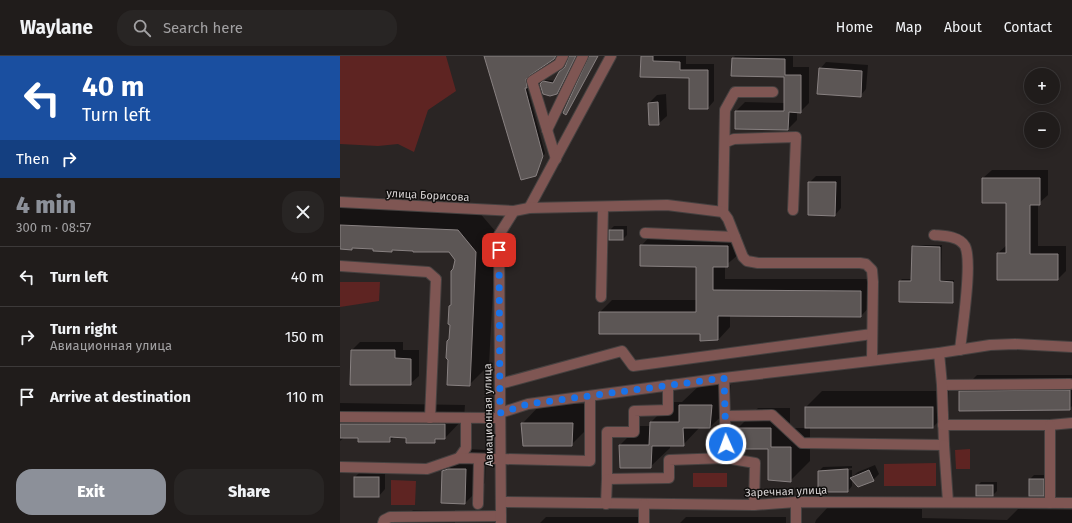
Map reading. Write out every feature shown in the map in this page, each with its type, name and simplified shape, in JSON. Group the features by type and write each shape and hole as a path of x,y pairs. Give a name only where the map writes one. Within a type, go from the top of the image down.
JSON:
{"street":[{"path":"556,159 532,81 559,64 563,56"},
{"path":"547,130 583,56"},
{"path":"529,208 612,56"},
{"path":"773,92 735,92 725,110 726,142 723,212 728,219 742,257 747,261 764,263 860,263 870,267 873,282 872,360"},
{"path":"726,142 734,139 796,137 793,210"},
{"name":"улица Борисова","path":"340,202 514,211 529,208 603,208 667,205 723,212"},
{"path":"601,297 603,208"},
{"name":"Авиационная улица","path":"501,520 499,235 514,211"},
{"path":"645,232 735,237"},
{"path":"934,235 959,240 964,246 967,256 968,273 960,350"},
{"path":"340,266 428,272 436,279 430,418"},
{"path":"500,384 622,351 633,366 872,334"},
{"path":"340,417 466,418 500,416 528,404 724,378 939,353 990,345 1015,344 1072,347"},
{"path":"939,353 948,502"},
{"path":"724,378 726,458"},
{"path":"942,385 1070,384"},
{"path":"606,504 607,432 634,432 634,411 668,410 668,385"},
{"path":"590,396 590,461"},
{"path":"725,416 772,415 802,443 944,445"},
{"path":"459,458 466,448 466,418"},
{"path":"943,425 1050,425 1072,423"},
{"path":"1050,425 1050,502"},
{"path":"340,467 427,469 459,458 607,461"},
{"path":"607,479 669,478 669,460 726,458 755,463 754,505"},
{"path":"478,504 479,459"},
{"name":"Заречная улица","path":"501,502 754,505 796,502 1072,503"},
{"path":"796,502 796,523"},
{"path":"644,504 644,523"},
{"path":"383,523 384,520 390,517 446,520 501,520"}],"shaded area":[{"path":"340,56 446,56 456,91 428,110 414,152 398,144 378,146 340,144"},
{"path":"340,282 380,282 379,301 340,307"},
{"path":"970,449 970,469 956,469 955,450"},
{"path":"936,463 936,486 884,486 884,464"},
{"path":"693,473 727,473 727,487 693,487"},
{"path":"391,480 416,481 415,505 391,505"}],"building":[{"path":"484,56 556,56 526,79 527,88 525,88 543,156 536,176 521,180"},
{"path":"569,56 576,56 557,94 550,96 543,94 540,84 543,81 553,83 559,72 565,67"},
{"path":"589,56 598,56 566,115 563,113"},
{"path":"641,56 653,56 653,61 680,62 680,70 708,70 708,109 689,109 689,78 640,77"},
{"path":"732,58 785,59 785,75 801,75 801,113 789,112 788,130 735,129 735,111 784,111 784,77 731,76"},
{"path":"819,68 862,71 861,97 817,94"},
{"path":"658,102 659,125 649,125 648,103"},
{"path":"982,178 1040,178 1040,205 1030,205 1030,254 1058,254 1058,280 997,280 997,253 1006,253 1006,203 982,203"},
{"path":"808,182 836,182 835,216 808,215"},
{"path":"340,225 458,230 476,252 470,386 447,385 448,360 446,358 450,325 448,324 449,306 451,305 451,271 455,260 449,252 413,252 392,250 392,252 373,251 373,249 340,249"},
{"path":"609,230 623,230 623,240 609,240"},
{"path":"640,245 728,246 728,267 713,267 713,290 861,291 861,317 718,316 718,340 700,341 700,334 599,334 599,312 696,312 696,267 640,266"},
{"path":"912,246 940,247 940,281 953,282 953,303 899,302 899,281 911,281"},
{"path":"351,350 395,350 395,358 411,359 411,385 350,385"},
{"path":"1070,390 1070,410 959,411 959,391"},
{"path":"679,405 712,405 710,428 683,428 684,446 652,446 651,468 620,468 619,445 649,445 650,422 679,422"},
{"path":"805,407 933,407 933,428 805,428"},
{"path":"521,423 573,423 572,446 523,446"},
{"path":"340,424 445,424 445,439 435,439 435,443 406,443 406,438 390,437 390,442 358,442 358,438 340,438"},
{"path":"737,428 771,428 771,447 791,447 791,482 768,480 768,449 739,449"},
{"path":"448,469 466,469 465,504 441,503 442,471"},
{"path":"848,469 848,492 818,492 818,471"},
{"path":"869,470 874,481 858,487 850,478"},
{"path":"354,477 379,477 379,497 354,497"},
{"path":"1029,479 1044,479 1044,496 1029,496"},
{"path":"976,485 993,485 993,496 976,496"}],"route":[{"path":"499,250 500,413 528,404 724,378 726,444"}]}
